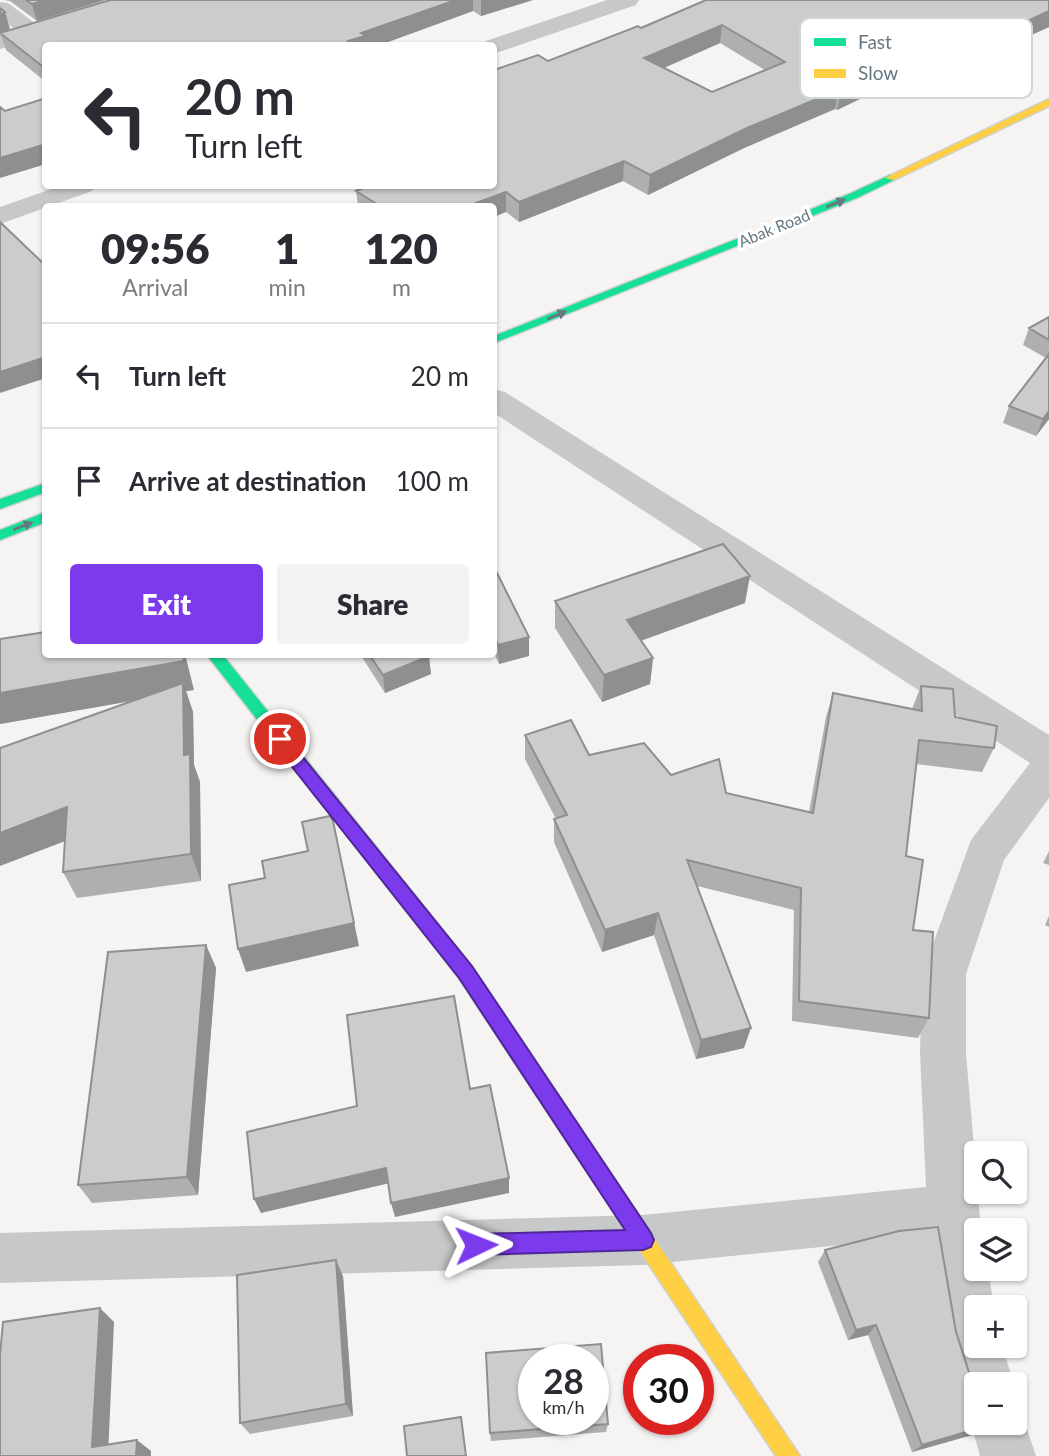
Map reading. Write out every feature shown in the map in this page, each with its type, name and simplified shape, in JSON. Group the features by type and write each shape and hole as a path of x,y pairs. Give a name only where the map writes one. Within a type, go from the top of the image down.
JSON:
{"main road":[{"name":"Abak Road","path":"497,339 853,196 1049,102"},
{"path":"0,504 42,488"},
{"path":"0,535 42,519"},
{"path":"215,658 465,972 789,1456"}],"street":[{"path":"0,42 136,0"},
{"path":"497,45 628,0"},
{"path":"0,8 33,32"},
{"path":"0,216 75,189"},
{"path":"497,401 1049,755"},
{"path":"983,1372 974,1341 952,1209 943,1053 944,974 986,852 1049,768"},
{"path":"0,1258 643,1240 952,1209"},
{"path":"1002,1435 1008,1456"}],"building":[{"path":"26,0 45,0 32,4"},
{"path":"110,0 456,0 361,33 365,36 349,42 42,42 42,66 0,33"},
{"path":"706,0 1049,0 1049,11 1032,19 800,18 800,98 819,98 747,128 650,175 624,161 519,202 506,192 476,203 375,203 356,191 497,189 497,69 538,55 548,61 638,26 641,28","holes":["722,25 785,62 712,92 644,58"]},
{"path":"42,99 42,145 0,158 0,107 5,111"},
{"path":"0,222 42,262 42,358 0,372"},
{"path":"1049,317 1049,340 1029,328"},
{"path":"1049,354 1049,411 1043,419 1009,406"},
{"path":"723,544 750,576 627,620 653,658 604,675 555,601"},
{"path":"497,573 529,637 498,645 497,642"},
{"path":"42,633 42,658 184,658 184,661 0,693 0,639"},
{"path":"372,658 424,658 383,675"},
{"path":"183,683 184,755 190,754 191,854 63,872 67,807 0,833 0,748"},
{"path":"921,686 953,689 955,717 997,726 994,748 919,740 906,856 923,860 913,930 933,932 929,1018 799,1001 801,888 687,860 751,1028 701,1040 658,913 605,930 554,819 567,815 525,735 571,720 589,755 644,743 671,775 719,759 726,793 813,813 833,693 922,711"},
{"path":"330,816 354,923 238,949 229,885 265,878 262,861 308,851 302,822"},
{"path":"206,945 187,1177 78,1185 108,952"},
{"path":"454,996 470,1089 490,1085 509,1178 391,1203 386,1168 254,1199 247,1132 357,1106 347,1015"},
{"path":"938,1227 956,1332 969,1372 964,1372 964,1433 922,1445 876,1325 856,1330 825,1250 899,1231"},
{"path":"336,1260 346,1404 240,1423 237,1275"},
{"path":"100,1308 92,1447 137,1440 136,1456 0,1456 0,1355 3,1322"},
{"path":"518,1350 518,1431 490,1433 486,1353"},
{"path":"461,1417 466,1456 407,1456 404,1426"}],"traffic: fast":[{"path":"497,339 853,196 890,178"},
{"path":"0,504 42,488"},
{"path":"0,535 42,519"},
{"path":"216,658 465,972 516,1048"}],"traffic: slow":[{"path":"890,178 1049,102"},
{"path":"516,1048 789,1456"}],"route":[{"path":"280,739 465,972 643,1240 476,1245"}]}
